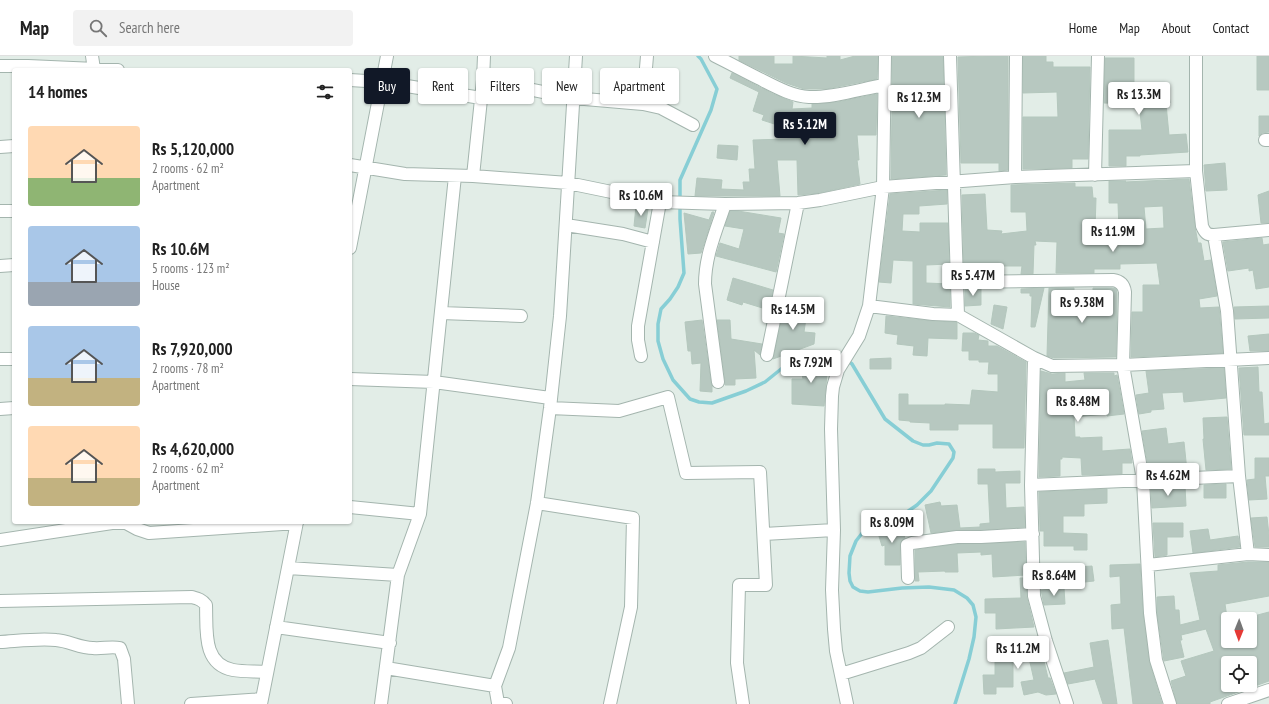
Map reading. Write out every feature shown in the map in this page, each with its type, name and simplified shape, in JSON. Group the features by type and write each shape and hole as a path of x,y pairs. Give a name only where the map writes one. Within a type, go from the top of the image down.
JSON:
{"street":[{"path":"92,56 94,68"},
{"path":"385,68 387,56"},
{"path":"484,56 484,68"},
{"path":"575,68 576,56"},
{"path":"646,68 647,56"},
{"path":"715,56 779,89 797,96 827,96 884,85"},
{"path":"847,704 836,651 832,590 834,530 831,430 833,387 838,370 855,345 859,336 869,306 884,187 885,56"},
{"path":"950,56 958,315"},
{"path":"1016,56 1016,177"},
{"path":"1095,175 1098,56"},
{"path":"1196,56 1196,170 1202,226 1206,233 1214,235 1269,230"},
{"path":"0,66 28,61 86,68"},
{"path":"352,80 364,81"},
{"path":"410,87 476,97"},
{"path":"352,234 378,104"},
{"path":"472,176 480,104"},
{"path":"500,704 495,686 509,648 537,503 550,403 560,316 573,104"},
{"path":"643,104 661,108 693,125"},
{"path":"0,147 12,146"},
{"path":"352,165 405,174 472,176 568,183 665,202 725,204 798,203 884,187 1016,177 1196,170"},
{"path":"381,704 398,575 420,514 455,176"},
{"path":"641,356 638,340 638,326 652,242 665,202"},
{"path":"767,355 798,203"},
{"path":"718,382 705,274 709,253 725,204"},
{"path":"0,211 12,211"},
{"path":"566,225 623,234 652,242"},
{"path":"1214,235 1227,311 1239,476 1248,554"},
{"path":"0,266 12,265"},
{"path":"958,282 1113,280 1123,286 1125,292 1123,365 1143,480 1150,613 1156,660 1170,704"},
{"path":"869,306 933,314 958,315 1034,358 1052,366 1123,365 1269,358"},
{"path":"441,313 521,316"},
{"path":"1034,358 1031,485 1034,596 1046,641 1067,704"},
{"path":"0,359 12,359"},
{"path":"352,379 434,382 550,403 619,411 668,397 686,473 760,472 766,585 739,585 737,664 743,704"},
{"path":"0,409 12,409"},
{"path":"1031,485 1239,476"},
{"path":"537,503 633,518 631,607 610,704"},
{"path":"352,507 420,514"},
{"path":"0,540 105,524"},
{"path":"128,524 149,533 270,524"},
{"path":"191,704 261,701 297,524"},
{"path":"764,534 834,530"},
{"path":"908,578 907,546 912,543 957,537 1033,534"},
{"path":"1148,565 1248,554 1269,555"},
{"path":"288,568 398,575"},
{"path":"0,601 198,598 203,601 206,606 209,650 213,659 220,665 232,670 267,672"},
{"path":"276,627 390,644"},
{"path":"841,674 921,648 948,627"},
{"path":"0,642 54,640 65,641 88,648 120,648 124,659 128,704"},
{"path":"386,668 495,686"},
{"path":"1228,704 1269,690"}],"building":[{"path":"739,56 774,56 774,64 793,64 793,56 827,58 827,56 840,56 840,60 855,56 878,56 877,79 826,89 804,89 786,83 739,60"},
{"path":"892,56 943,56 946,175 891,179 892,104 922,104 922,86 892,85"},
{"path":"1008,56 1008,170 999,171 999,163 961,163 958,57"},
{"path":"1023,56 1046,56 1046,62 1053,62 1053,67 1090,67 1088,159 1072,159 1072,168 1023,169 1023,117 1058,117 1057,92 1023,93"},
{"path":"1257,56 1269,56 1269,90 1257,90"},
{"path":"1105,58 1134,58 1134,90 1168,86 1170,103 1166,104 1169,135 1186,134 1188,152 1126,156 1126,166 1109,166 1109,130 1142,130 1139,104 1104,103"},
{"path":"732,73 773,94 793,102 792,109 812,108 812,104 838,102 877,94 876,135 857,135 859,160 857,160 860,184 819,193 798,195 797,160 777,160 780,196 695,196 697,178 722,180 721,189 744,190 743,182 750,182 749,169 755,169 753,140 818,138 762,120 764,115 753,111 759,92 730,78"},
{"path":"1259,116 1269,116 1269,132 1262,133 1259,136"},
{"path":"718,145 738,146 737,160 717,158"},
{"path":"1225,163 1227,190 1206,191 1204,165"},
{"path":"1189,179 1198,243 1201,243 1204,261 1211,260 1217,296 1199,299 1200,308 1219,307 1223,353 1131,357 1132,312 1143,312 1143,285 1160,285 1157,263 1120,264 1120,269 1094,269 1094,273 1056,273 1057,242 1035,241 1036,245 1034,245 1033,274 1021,274 1022,266 998,266 998,274 964,274 962,195 985,194 987,230 1002,231 1001,234 1027,231 1026,212 1011,212 1011,185 1075,183 1075,187 1092,187 1093,198 1096,198 1095,229 1119,230 1118,203 1109,203 1109,181 1126,181 1125,182","holes":["1163,206 1164,228 1146,229 1144,207"]},
{"path":"947,190 947,204 919,206 919,214 903,214 902,231 920,232 920,223 948,223 949,264 926,265 926,283 950,284 950,307 913,304 913,261 893,260 891,283 879,282 890,194"},
{"path":"1269,191 1269,223 1261,223 1258,195"},
{"path":"636,206 648,209 645,228 634,226"},
{"path":"730,211 781,218 778,233 784,234 776,272 716,256 720,243 739,249 744,229 725,226"},
{"path":"712,212 714,212 701,253 688,254 684,213 709,220"},
{"path":"1262,238 1263,245 1269,244 1269,287 1256,289 1253,270 1249,271 1249,268 1228,271 1223,242"},
{"path":"733,278 773,290 769,310 743,302 742,305 727,300"},
{"path":"1044,288 1035,327 1031,327 1032,296 1030,296 1030,293 1021,293 1021,289"},
{"path":"1049,288 1074,288 1074,294 1093,294 1093,288 1116,289 1116,357 1054,358 1047,356"},
{"path":"965,289 981,289 981,305 965,306"},
{"path":"786,301 801,302 799,317 806,318 804,332 815,333 814,344 773,359 782,318 786,318 782,317"},
{"path":"994,305 1007,307 1003,329 991,324"},
{"path":"1269,306 1269,318 1235,319 1234,307"},
{"path":"886,316 956,322 957,339 928,338 927,356 913,355 914,346 897,344 898,335 885,333"},
{"path":"702,320 712,392 700,391 701,363 692,364 691,351 688,351 685,322"},
{"path":"717,320 730,320 731,339 762,344 760,355 754,350 756,378 735,379 735,385 725,385"},
{"path":"963,333 974,333 979,335 978,340 988,341 988,346 997,346 1026,362 1024,448 993,448 993,424 958,424 958,430 930,430 930,423 899,420 899,394 908,394 908,405 970,405 972,390 998,392 998,374 988,374 989,362 969,360 969,351 962,351"},
{"path":"1269,334 1269,351 1250,351 1248,336"},
{"path":"891,358 891,369 870,369 870,359"},
{"path":"827,360 829,373 827,374 824,406 792,404 792,379 803,379 800,364"},
{"path":"1258,367 1259,392 1262,392 1264,424 1269,423 1269,435 1244,435 1239,368"},
{"path":"1224,368 1226,398 1184,402 1183,392 1162,393 1164,409 1151,410 1151,412 1139,414 1136,395 1149,393 1146,371"},
{"path":"1041,371 1052,374 1065,373 1065,382 1085,380 1084,373 1114,373 1114,376 1117,375 1124,414 1074,417 1075,437 1102,437 1102,451 1130,449 1132,463 1122,463 1122,474 1082,475 1081,458 1062,457 1062,459 1060,459 1060,476 1039,477"},
{"path":"1227,417 1231,469 1206,470 1203,439 1203,418"},
{"path":"1166,428 1168,444 1184,442 1187,471 1149,472 1142,431"},
{"path":"1255,458 1269,458 1269,476 1265,476 1267,499 1249,500 1247,480 1255,479"},
{"path":"978,469 995,469 995,472 1020,471 1020,483 1005,483 1006,508 1024,507 1025,527 957,530 931,533 925,505 940,502 941,506 957,505 960,528 980,527 980,524 990,523 988,484 978,484"},
{"path":"1226,484 1226,498 1204,498 1204,485"},
{"path":"1185,486 1186,506 1152,508 1151,487"},
{"path":"1107,489 1107,503 1084,504 1084,516 1063,516 1063,533 1087,534 1087,550 1074,550 1074,546 1044,546 1044,531 1040,531 1039,492"},
{"path":"1267,517 1269,547 1255,547 1251,518"},
{"path":"1153,523 1183,523 1183,537 1167,537 1167,555 1155,557"},
{"path":"901,524 905,538 901,541 900,545 900,565 885,565 885,545 882,546 878,533 888,530 887,528"},
{"path":"1208,529 1210,540 1238,536 1240,547 1193,553 1190,531"},
{"path":"1025,542 1026,575 993,577 992,554 981,555 981,552 957,553 958,572 918,572 919,581 915,581 915,550 958,544"},
{"path":"1248,562 1269,562 1269,596 1225,604 1226,612 1221,612 1221,648 1257,648 1257,615 1269,612 1269,681 1257,685 1257,656 1221,656 1221,692 1238,692 1210,702 1210,704 1177,704 1171,681 1186,676 1181,661 1214,651 1206,629 1181,635 1182,640 1180,640 1184,657 1164,661 1157,612 1157,597 1174,596 1175,610 1179,610 1180,625 1200,620 1190,573 1218,571 1218,565"},
{"path":"1140,564 1143,613 1149,661 1162,704 1133,704 1124,628 1112,629 1111,605 1121,604 1120,576 1110,577 1110,565"},
{"path":"1092,566 1094,581 1066,584 1064,568"},
{"path":"1020,578 1026,578 1027,598 1034,627 996,629 996,613 985,613 985,599 1021,598"},
{"path":"1064,588 1065,604 1044,605 1041,590"},
{"path":"1108,640 1117,704 1103,704 1095,679 1068,684 1064,673 1094,667 1090,643"},
{"path":"1039,644 1039,662 1044,661 1048,678 1050,678 1056,694 1046,695 1038,692 1024,695 1021,682 1034,680 1029,658 1013,658 1013,687 996,687 996,694 984,694 983,675 995,675 995,645"}],"waterway":[{"path":"698,56 717,89 711,110 680,180 680,219 684,273 678,287 661,309 658,324 658,341 663,359 673,380 690,399 699,402 712,403 746,391 765,382 796,357 805,353 830,352 839,354 852,364 885,419 913,441 923,445 937,443 949,444 954,452 953,458 931,491 917,505 901,516 863,532 856,541 850,556 849,573 850,581 853,587 860,591 868,592 902,588 929,587 954,590 967,598 973,605 976,617 974,637 955,704"}]}
